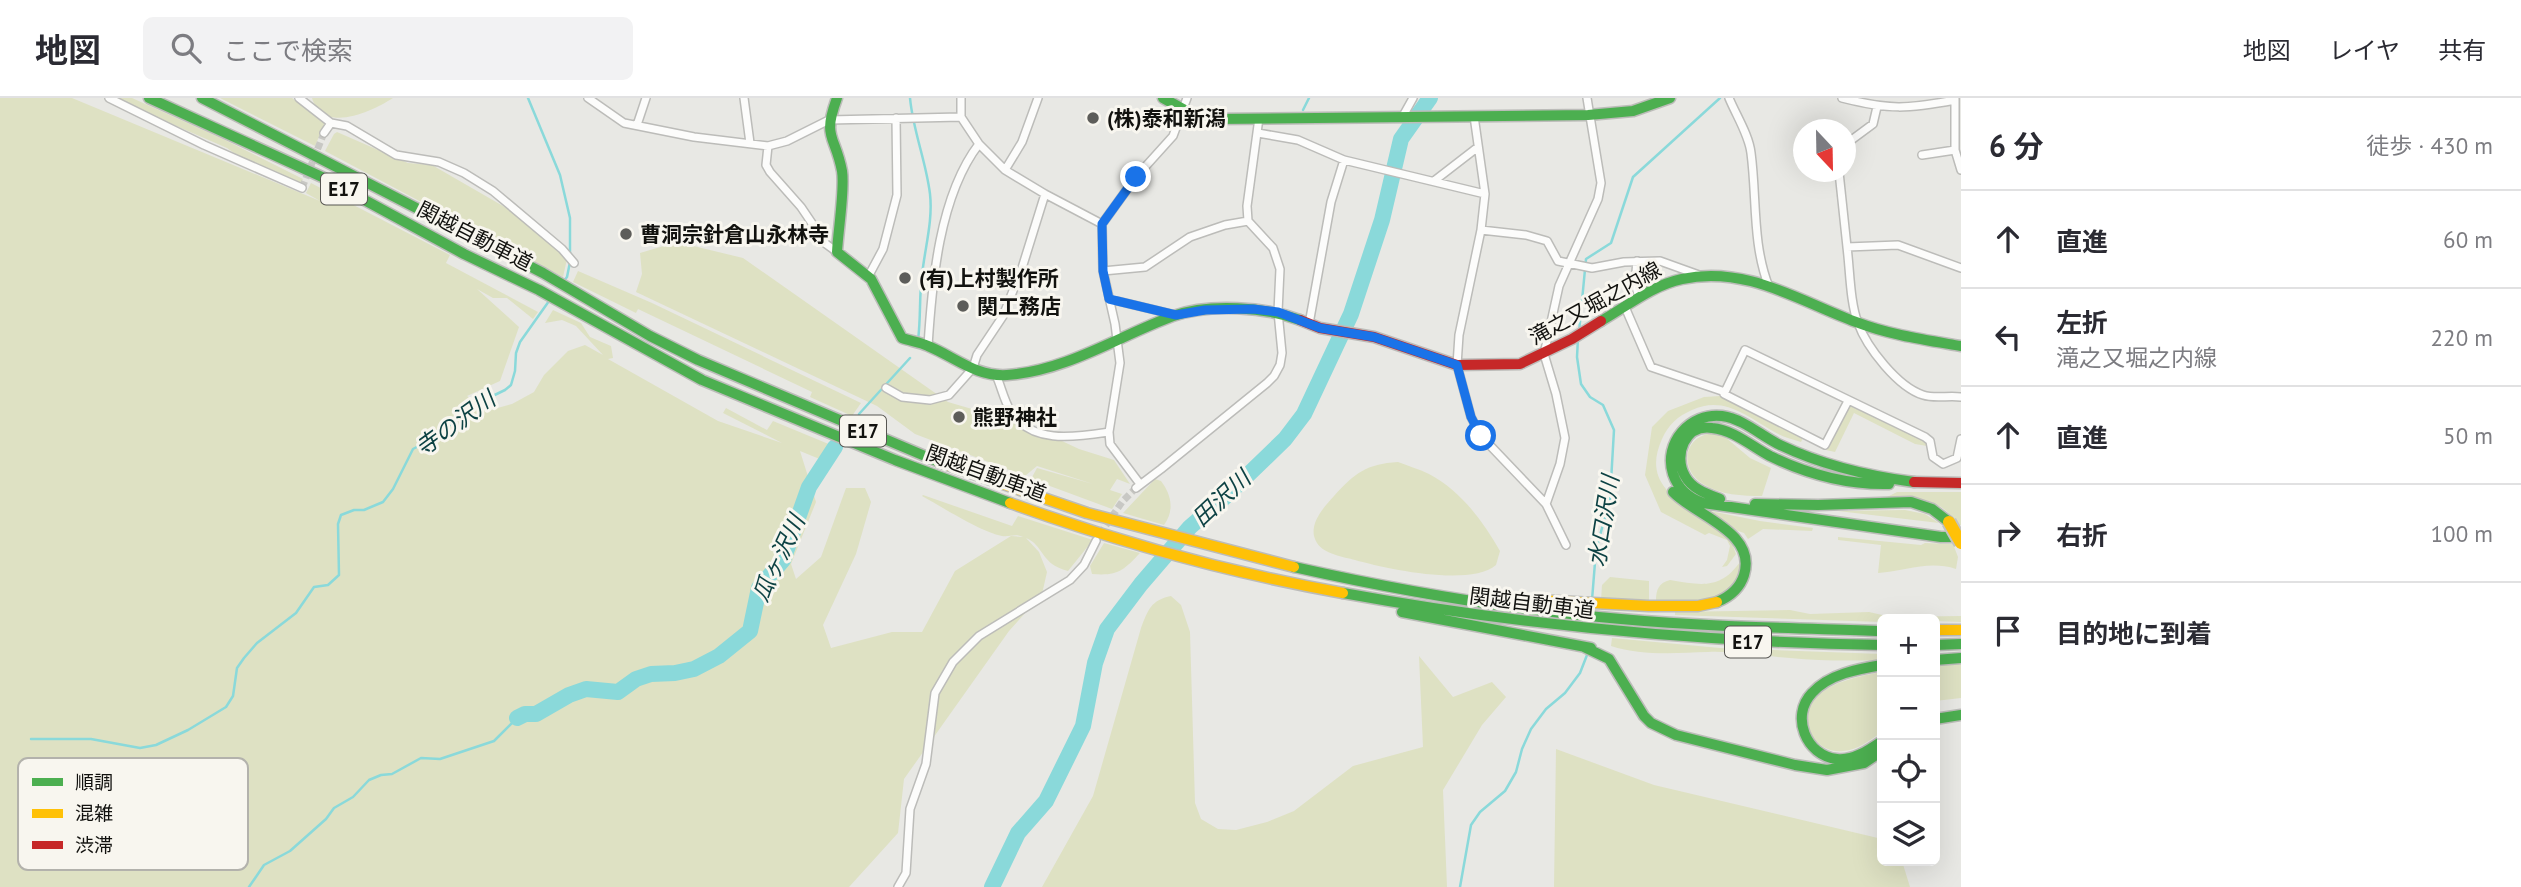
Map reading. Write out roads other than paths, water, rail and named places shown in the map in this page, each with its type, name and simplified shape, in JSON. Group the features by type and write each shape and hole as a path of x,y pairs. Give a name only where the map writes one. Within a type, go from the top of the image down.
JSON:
{"main road":[{"name":"関越自動車道","path":"149,98 299,166 466,255 535,288 670,365 751,402 949,481 1075,525 1153,548 1377,599 1562,627 1617,619 1760,628 1877,631"},
{"name":"関越自動車道","path":"202,98 577,292 674,349 767,391 979,477 1162,535 1366,583 1474,601 1510,598 1762,643 1877,645"},
{"path":"837,252 842,172 828,131 828,120 838,98"},
{"path":"1163,98 1185,104 1214,119 1588,115 1633,111 1670,98"},
{"name":"滝之又堀之内線","path":"837,252 868,277 887,306 902,338 928,346 985,374 996,375 1055,365 1117,342 1176,315 1205,310 1253,309 1278,312 1315,326 1367,336 1457,365 1520,364 1544,354 1675,280 1699,275 1745,278 1817,304 1857,323 1906,338 1961,346"},
{"path":"1709,415 1684,428 1671,451 1673,476 1681,490 1695,500 1714,506 1941,537 1961,537"},
{"path":"1617,619 1709,605 1735,592 1745,575 1745,557 1738,540 1681,501 1671,489 1664,470 1662,454 1665,444 1672,433 1689,418 1709,415 1730,418 1791,450 1880,478 1914,482"},
{"path":"1955,526 1904,525 1706,495 1687,482 1682,474 1679,458 1682,444 1687,437 1701,428 1718,427 1783,461 1843,481 1869,485 1961,483"},
{"path":"1757,504 1922,503 1936,510 1955,526 1961,543"},
{"path":"1377,599 1398,611 1584,647 1609,655 1644,716 1651,723 1676,735 1783,762 1828,770 1864,763 1877,754"},
{"path":"1940,630 1961,630"},
{"path":"1940,645 1961,644"},
{"path":"1940,659 1961,657"},
{"path":"1877,667 1827,681 1809,695 1801,712 1804,735 1808,743 1826,756 1836,759 1855,756 1877,745"},
{"path":"1940,709 1961,707"},
{"path":"1940,718 1961,715"}],"street":[{"path":"109,98 204,145 302,188"},
{"path":"299,98 331,123 347,126 396,155 439,162 464,173 493,191 565,251 573,262"},
{"path":"588,98 624,123 694,137 768,146 787,141 828,120 961,117"},
{"path":"637,125 646,98"},
{"path":"744,98 750,143"},
{"path":"961,98 961,117 979,144 1005,170 1102,224"},
{"path":"1005,170 1022,142 1038,98"},
{"path":"1406,116 1413,98"},
{"path":"1546,504 1560,464 1565,438 1544,354 1559,286 1598,199 1601,183 1587,98"},
{"path":"1729,98 1751,150 1758,246 1769,287"},
{"path":"1842,98 1877,107 1909,108 1955,99 1961,170"},
{"path":"1185,104 1173,136 1136,177 1102,224 1103,271 1119,363 1109,432 1110,444 1138,486 1274,376 1282,353 1278,312 1280,269 1277,256 1248,220 1247,206 1259,118"},
{"path":"1856,137 1873,124 1877,107"},
{"path":"1474,116 1485,194 1481,230 1459,335 1457,365 1471,417 1481,436 1546,504 1566,545"},
{"path":"868,277 883,249 897,195 896,118"},
{"path":"324,133 331,123"},
{"path":"1258,133 1297,141 1345,160 1485,194"},
{"path":"928,346 933,283 951,196 970,155 979,144"},
{"path":"768,146 766,165 770,172 801,207 826,244 837,252"},
{"path":"1434,181 1478,147"},
{"path":"1922,155 1958,154"},
{"path":"1315,326 1331,202 1345,160"},
{"path":"1840,182 1857,323 1880,360 1897,378 1917,393 1961,397"},
{"path":"886,388 902,397 930,400 948,395 973,368 977,355 1003,316 1022,268 1045,194"},
{"path":"1103,271 1145,267 1191,237 1248,220"},
{"path":"1481,230 1526,235 1547,241 1558,261 1568,264 1592,268 1637,261 1660,261 1699,275"},
{"path":"1847,247 1898,245 1961,268"},
{"path":"1637,261 1635,283 1639,298"},
{"path":"1109,299 1176,315"},
{"path":"1625,307 1651,367 1725,392 1724,394 1825,445 1847,401"},
{"path":"1725,392 1745,350 1925,437 1930,441 1933,457 1943,464 1957,458 1961,439"},
{"path":"996,375 1010,411 1034,433 1047,436 1086,436 1109,432"},
{"path":"898,887 906,873 910,809 926,764 935,693 947,672 953,662 979,636 1070,580 1084,565 1096,541"}],"waterway":[{"name":"寺の沢川","path":"528,98 560,175 570,218 570,255"},
{"name":"瓜ヶ沢川","path":"910,98 931,204 921,283 918,340"},
{"path":"1303,110 1309,98"},
{"name":"田沢川","path":"992,887 1018,833 1046,801 1083,726 1095,663 1107,629 1190,527 1285,439 1304,414 1351,314 1382,220 1401,139 1430,98"},
{"name":"水口沢川","path":"1579,332 1586,259 1611,243 1633,177 1720,98"},
{"name":"寺の沢川","path":"563,282 567,277 570,262"},
{"path":"31,739 91,739 140,748 156,745 188,730 226,707 233,696 237,668 244,658 257,643 296,613 314,587 328,585 339,575 338,524 341,515 383,502 393,489 413,449 435,437 474,405 511,385 520,342 549,301"},
{"name":"水口沢川","path":"1578,338 1577,357 1581,384 1590,397 1603,405 1614,430 1610,499 1596,550 1592,600"},
{"name":"瓜ヶ沢川","path":"859,414 910,358"},
{"name":"瓜ヶ沢川","path":"517,718 525,714 536,714 569,695 586,689 618,692 636,679 651,674 694,669 719,656 750,631 759,588 783,560 809,487 835,447"},
{"name":"水口沢川","path":"1460,887 1471,825 1480,812 1505,791 1516,772 1531,729 1546,709 1565,693 1580,673 1587,655"},
{"path":"249,887 264,865 290,851 326,819 334,808 353,797 369,780 392,774 421,758 440,759 494,741 517,718"}],"tunnel":[{"path":"302,188 324,133"},
{"path":"1100,534 1122,502 1136,488"}],"place":[{"name":"(株)泰和新潟","path":"1093,118"},
{"name":"曹洞宗針倉山永林寺","path":"626,234"},
{"name":"(有)上村製作所","path":"905,278"},
{"name":"関工務店","path":"963,306"},
{"name":"熊野神社","path":"959,417"}]}
